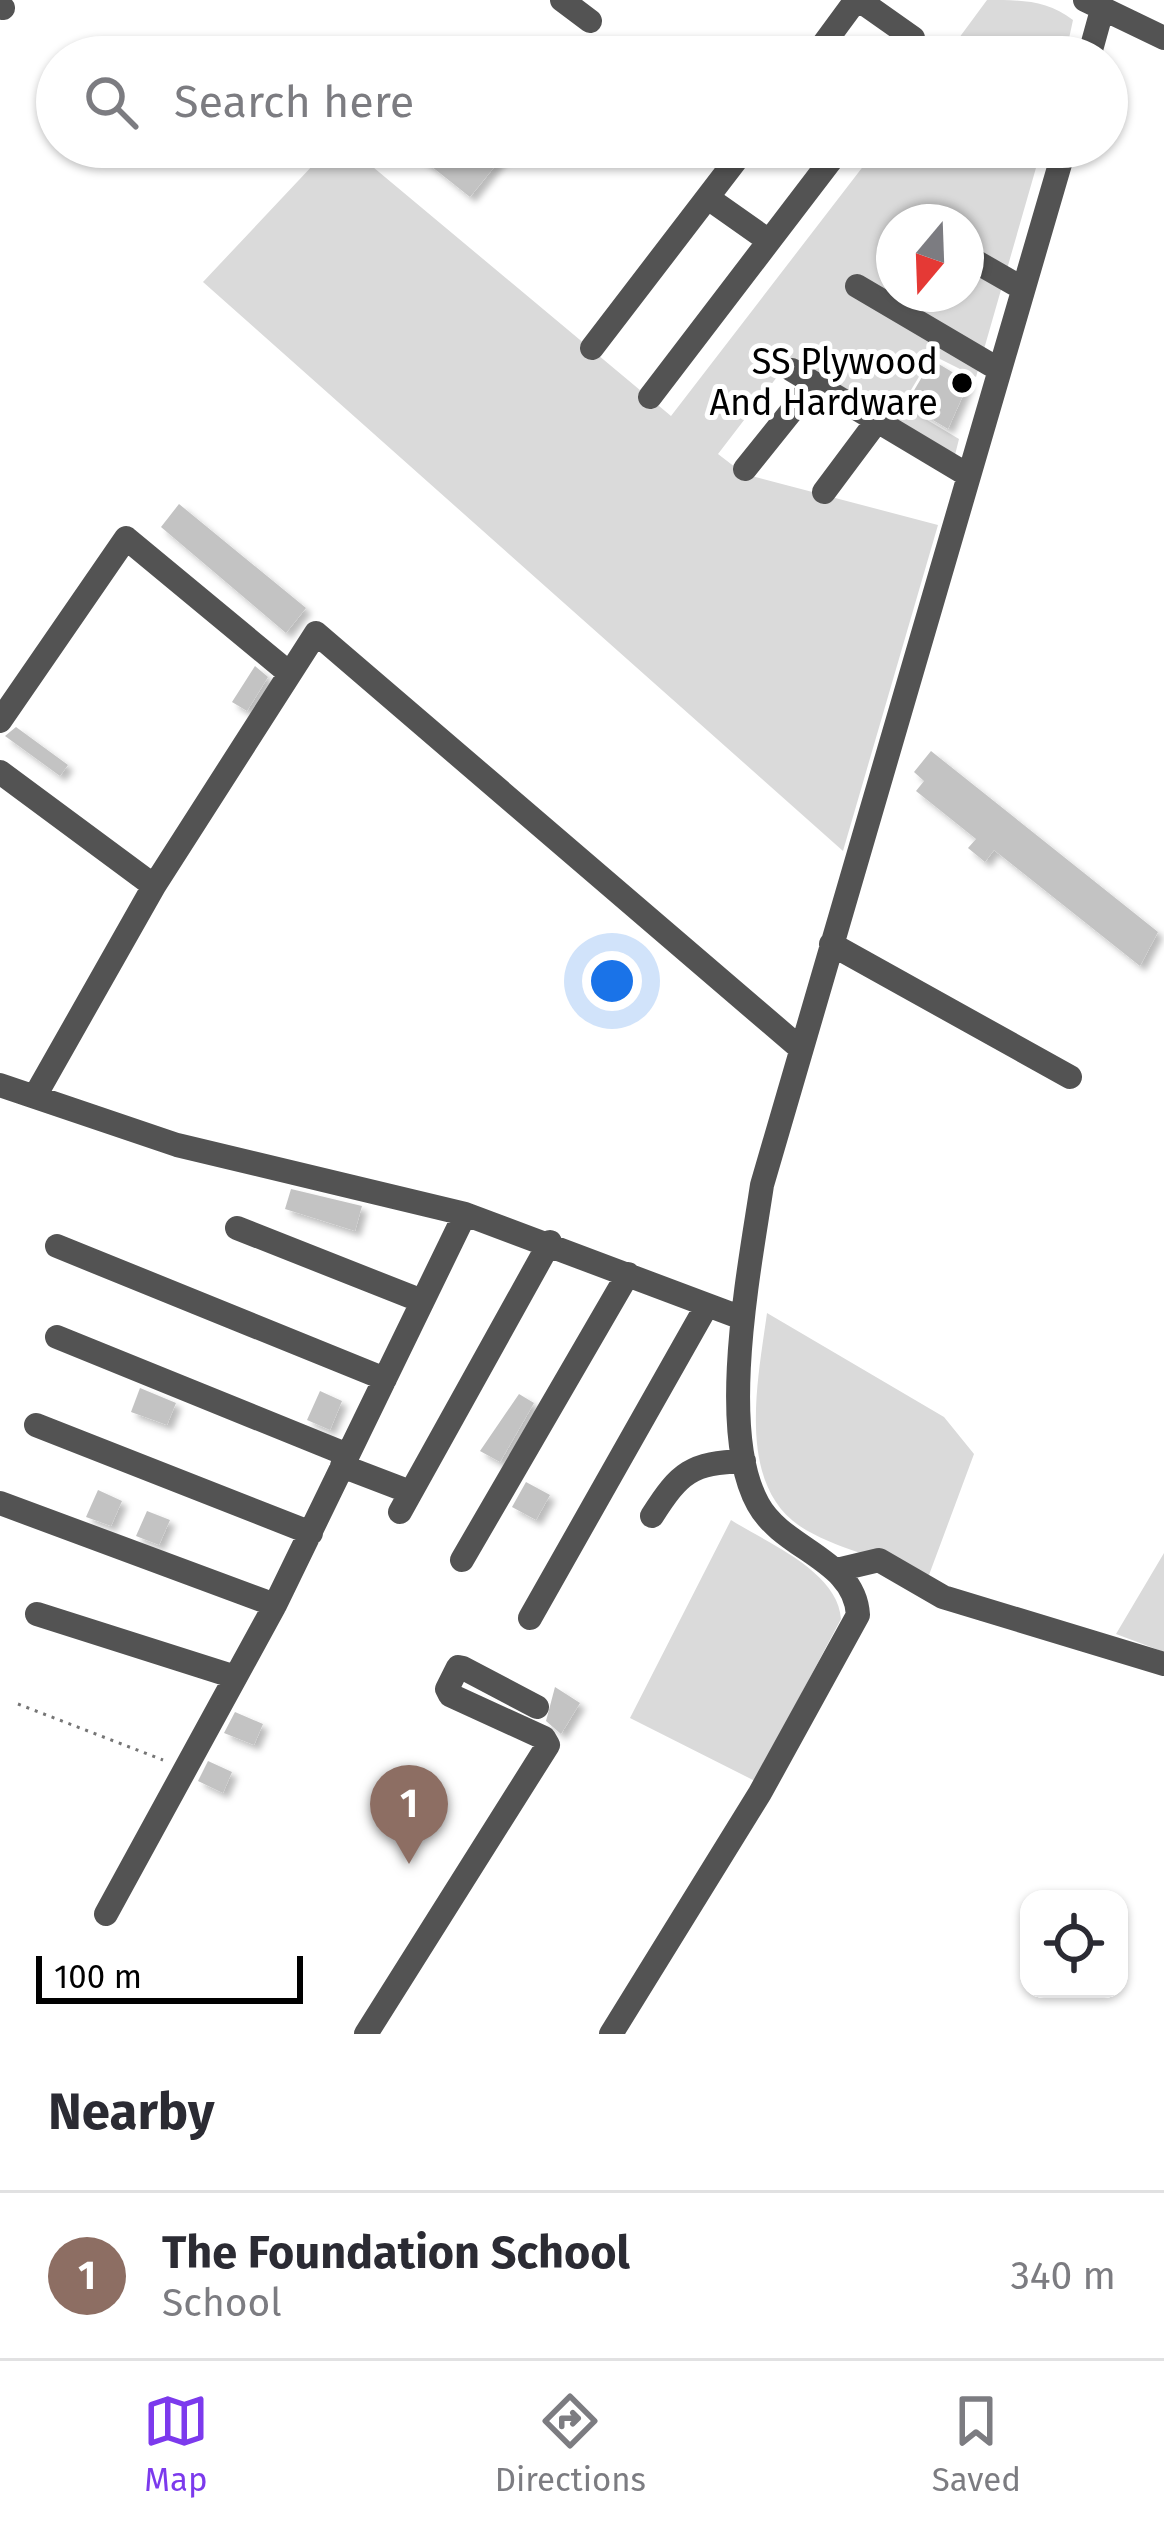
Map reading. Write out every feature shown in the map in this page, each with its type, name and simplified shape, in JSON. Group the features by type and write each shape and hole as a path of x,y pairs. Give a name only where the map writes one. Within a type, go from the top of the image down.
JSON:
{"street":[{"path":"562,0 590,21"},
{"path":"830,36 858,0 910,36"},
{"path":"1091,36 1094,5 1164,38"},
{"path":"592,348 730,168"},
{"path":"650,397 825,168"},
{"path":"611,2034 760,1792 858,1615 857,1596 837,1570 770,1522 756,1501 744,1461 742,1318 762,1185 1059,168"},
{"path":"707,198 769,242"},
{"path":"984,267 1022,289"},
{"path":"857,286 998,369"},
{"path":"745,469 803,376 966,475"},
{"path":"824,492 877,421"},
{"path":"0,721 126,538 289,674"},
{"path":"35,1096 154,886 313,635 324,635 801,1049"},
{"path":"0,772 154,886"},
{"path":"831,944 1070,1077"},
{"path":"0,1085 177,1144 465,1214 550,1242 742,1318"},
{"path":"106,1914 274,1605 465,1214"},
{"path":"237,1228 422,1301"},
{"path":"57,1337 345,1461 405,1502 550,1242"},
{"path":"57,1246 385,1379"},
{"path":"462,1561 628,1274"},
{"path":"530,1618 706,1307"},
{"path":"36,1425 310,1533"},
{"path":"652,1516 675,1479 688,1471 744,1461"},
{"path":"0,1503 274,1605"},
{"path":"837,1570 879,1560 944,1597 1164,1664"},
{"path":"38,1614 232,1676"},
{"path":"366,2034 548,1745 544,1738 450,1694 447,1688 453,1674 463,1668 537,1707"}],"path":[{"path":"18,1704 187,1769"}],"shaded area":[{"path":"987,0 1043,5 1073,20 1070,36 960,36"},
{"path":"310,168 374,168 671,416 862,168 1036,168 976,377 932,355 902,405 959,439 954,459 790,360 718,454 744,474 938,525 843,851 203,282"},
{"path":"767,1313 944,1417 974,1454 929,1575 806,1530 783,1512 768,1488 756,1431"},
{"path":"731,1520 814,1573 837,1602 841,1619 755,1781 630,1718"},
{"path":"1164,1553 1164,1652 1116,1634"}],"building":[{"path":"433,168 493,168 470,197"},
{"path":"932,360 969,382 948,429 906,404"},
{"path":"179,504 306,608 286,633 161,527"},
{"path":"255,666 268,677 247,711 232,702"},
{"path":"16,727 68,765 60,776 5,736"},
{"path":"931,751 1158,932 1140,966 994,850 985,862 968,848 976,839 916,791 924,781 914,772"},
{"path":"291,1189 362,1206 355,1231 285,1209"},
{"path":"140,1388 176,1403 167,1425 131,1412"},
{"path":"320,1391 342,1401 330,1430 307,1420"},
{"path":"519,1394 534,1403 500,1462 480,1451"},
{"path":"526,1482 550,1495 536,1520 512,1507"},
{"path":"98,1490 122,1501 111,1526 86,1517"},
{"path":"147,1511 170,1520 159,1545 136,1536"},
{"path":"555,1687 580,1703 561,1734 546,1721"},
{"path":"235,1712 263,1724 254,1745 224,1733"},
{"path":"208,1761 232,1772 223,1793 198,1781"}],"place":[{"name":"SS Plywood And Hardware","path":"962,383"},
{"name":"The Foundation School","path":"409,1864"}]}
